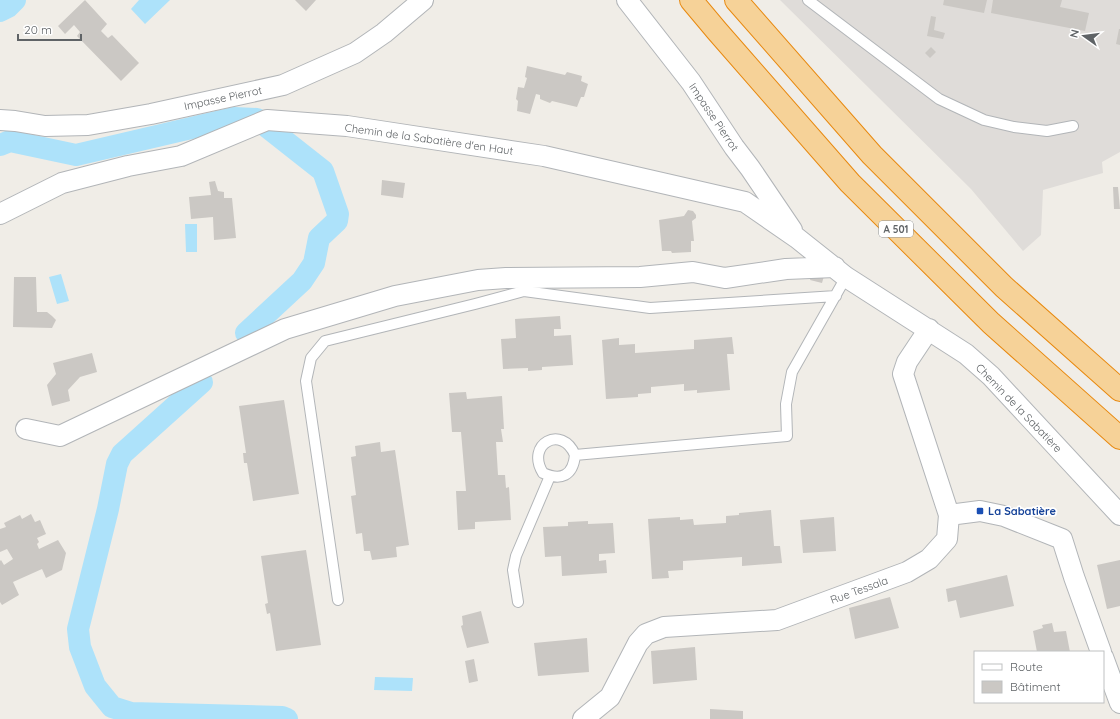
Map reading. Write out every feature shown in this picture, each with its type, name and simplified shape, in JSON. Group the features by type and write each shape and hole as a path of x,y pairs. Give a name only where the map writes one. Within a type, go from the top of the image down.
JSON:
{"highway":[{"name":"A 501","path":"691,0 850,183 991,323 1120,438"},
{"path":"736,0 872,155 1004,287 1120,390"}],"street":[{"name":"Impasse Pierrot","path":"0,120 45,126 88,125 151,114 283,85 355,53 384,33 423,0"},
{"name":"Impasse Pierrot","path":"627,0 691,82 797,238"},
{"name":"Chemin de la Sabatière d'en Haut","path":"0,214 62,183 128,166 181,156 258,124 348,126 544,156 745,202 797,238 841,272"},
{"path":"26,428 60,436 285,329 395,296 478,280 506,278 640,277 693,272 725,278 786,269 841,272"},
{"name":"Chemin de la Sabatière","path":"841,272 966,354 991,376 1120,515"},
{"name":"Rue Tessala","path":"583,719 610,697 638,642 646,634 664,627 777,620 907,572 929,559 947,540 949,515 903,374 907,362 929,329"},
{"path":"949,515 980,511 1004,516 1062,539 1074,578 1101,651"},
{"path":"1104,660 1120,703"}],"lane":[{"path":"808,0 939,99 984,120 1014,127 1047,132 1073,126"},
{"path":"575,455 787,436 786,404 792,372 836,296 841,272"},
{"path":"338,600 306,381 310,358 325,341 524,291 650,308 836,296"},
{"path":"558,439 569,444 575,455 574,463 570,471 565,476 557,478 543,473 537,460 540,449 547,441 558,439"},
{"path":"518,602 513,570 516,556 550,476"}],"shaded area":[{"path":"780,0 1120,0 1120,152 1102,162 1103,173 1043,190 1041,235 1023,251 971,189"}],"water":[{"path":"139,0 170,0 145,24 131,9"},
{"path":"185,224 197,224 197,252 186,252"},
{"path":"61,274 69,301 57,304 49,277"},
{"path":"375,677 413,678 412,691 374,690"}],"building":[{"path":"85,0 107,24 101,31 108,38 112,35 139,63 121,81 77,36 80,32 74,25 65,34 58,26"},
{"path":"295,0 316,0 306,11"},
{"path":"944,0 987,0 984,13 943,5"},
{"path":"993,0 1062,0 1060,7 1089,13 1085,31 991,13"},
{"path":"931,16 936,17 934,30 945,33 943,39 927,36"},
{"path":"1120,29 1120,45 1116,44"},
{"path":"931,47 936,52 930,58 925,53"},
{"path":"527,66 565,75 567,72 582,76 581,81 588,84 584,97 581,97 577,107 552,101 550,103 540,99 540,95 536,94 530,114 517,111 518,101 516,99 518,87 524,88 527,78 525,77"},
{"path":"382,180 405,183 403,198 381,195"},
{"path":"215,181 218,191 224,192 224,198 232,198 236,238 214,240 213,217 191,219 189,197 211,195 209,182"},
{"path":"1113,187 1118,187 1120,209 1114,209"},
{"path":"688,210 693,211 696,215 696,218 692,221 694,241 691,241 691,252 672,253 671,251 662,251 659,220 684,216"},
{"path":"812,273 824,276 822,283 810,280"},
{"path":"14,277 36,277 37,312 47,312 56,320 52,328 13,327"},
{"path":"560,316 561,329 554,329 554,336 571,335 573,365 542,367 542,370 528,371 528,368 503,369 501,339 516,338 515,319"},
{"path":"732,337 734,354 727,354 730,390 697,393 697,390 684,391 684,384 651,387 651,393 638,394 638,397 606,399 602,340 619,338 619,345 635,344 635,353 694,349 694,340"},
{"path":"92,353 97,372 80,377 68,390 70,401 52,406 47,385 56,374 53,363"},
{"path":"466,392 467,399 502,396 504,429 501,429 503,442 496,442 498,475 505,475 506,488 509,487 511,520 475,522 475,529 458,530 456,491 466,491 461,432 452,432 449,393"},
{"path":"284,400 299,494 253,501 247,463 244,463 243,453 246,453 239,406"},
{"path":"380,442 381,452 395,450 409,545 396,547 397,557 372,560 370,551 364,551 362,533 356,534 351,496 356,495 351,457 356,456 355,446"},
{"path":"771,510 774,546 780,546 782,563 742,566 742,557 683,561 683,570 668,571 669,578 652,579 648,519 680,517 680,520 693,519 694,525 726,523 726,516 739,515 739,513"},
{"path":"31,514 35,522 40,520 46,534 37,538 39,542 37,544 39,549 58,540 66,553 62,570 46,578 42,569 13,582 19,595 2,605 0,602 0,561 1,560 4,565 13,559 7,549 0,552 0,529 6,527 4,523 20,515 22,519"},
{"path":"834,517 836,551 803,553 800,520"},
{"path":"588,521 588,524 613,523 615,553 599,554 599,561 606,560 607,573 562,576 561,556 545,557 543,527 568,526 568,522"},
{"path":"306,550 321,645 276,651 270,613 267,614 265,604 268,603 261,556"},
{"path":"1120,560 1120,606 1107,609 1097,565"},
{"path":"1007,575 1014,606 960,618 956,600 948,602 946,589"},
{"path":"890,597 899,628 855,639 849,608"},
{"path":"481,611 489,643 467,648 461,626 463,625 462,616"},
{"path":"1052,623 1054,632 1066,631 1070,651 1037,651 1033,631 1043,628 1042,625"},
{"path":"587,638 589,672 538,676 534,643"},
{"path":"695,647 697,680 653,684 651,651"},
{"path":"474,659 478,681 469,683 465,661"},
{"path":"710,709 743,711 743,719 710,719"}],"waterway":[{"path":"0,11 8,7 15,0"},
{"path":"0,145 10,141 76,155 234,118 257,119 323,171 338,214 337,221 319,238 314,263 302,281 246,333"},
{"path":"202,382 122,454 117,464 108,509 78,629 80,647 95,686 112,707 131,713 282,717 287,719"}],"place":[{"name":"La Sabatière","path":"980,511"}]}
